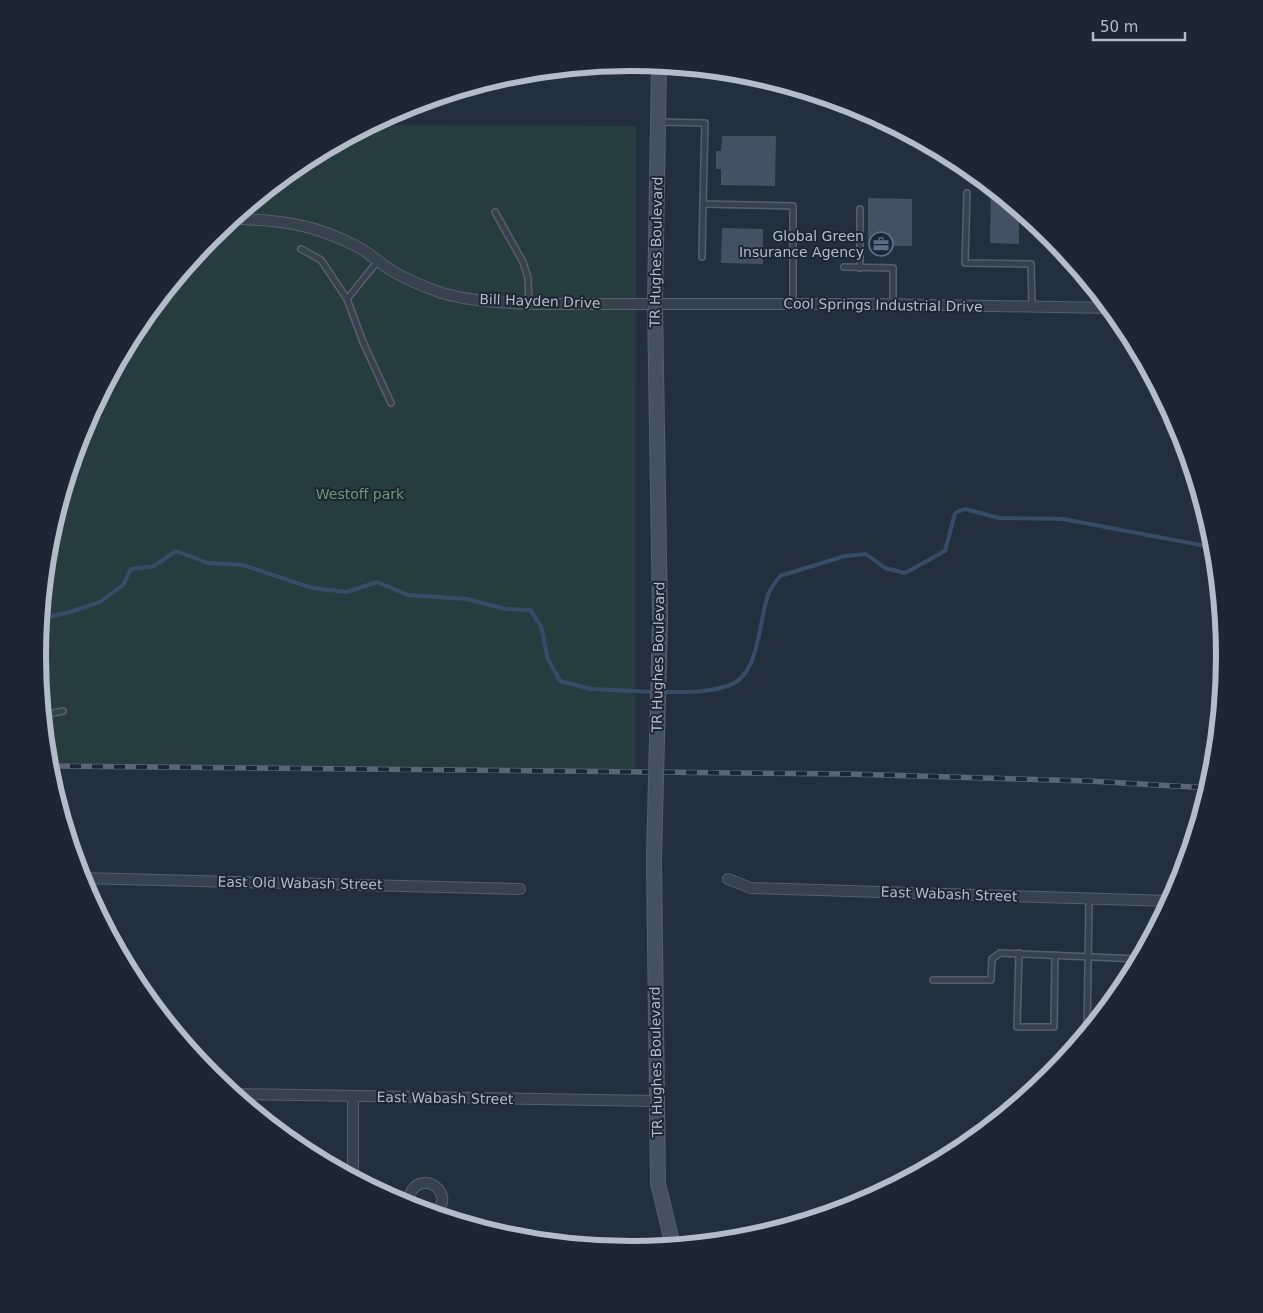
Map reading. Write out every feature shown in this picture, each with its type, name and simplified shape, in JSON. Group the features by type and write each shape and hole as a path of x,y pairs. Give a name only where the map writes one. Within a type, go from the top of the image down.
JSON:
{"main road":[{"name":"TR Hughes Boulevard","path":"659,72 655,303 660,618 654,859 656,1101 658,1183 672,1240"}],"street":[{"name":"Bill Hayden Drive","path":"243,219 299,224 329,232 360,248 404,277 442,292 478,301 529,304 655,303"},
{"name":"Cool Springs Industrial Drive","path":"655,303 893,304 1102,308"},
{"name":"East Old Wabash Street","path":"90,878 520,888"},
{"name":"East Wabash Street","path":"728,880 751,888 1163,901"},
{"name":"East Wabash Street","path":"243,1094 656,1101"},
{"path":"353,1096 353,1170"},
{"path":"410,1198 410,1193 417,1185 422,1183 433,1185 441,1192 442,1198 439,1210"}],"lane":[{"path":"658,122 705,123 702,257"},
{"path":"967,193 965,263 1031,264 1032,307"},
{"path":"703,204 793,206 792,303"},
{"path":"860,209 860,268"},
{"path":"495,212 523,262 528,278 529,304"},
{"path":"301,249 321,260 347,299 363,342 390,403"},
{"path":"347,299 378,261"},
{"path":"844,267 893,268 893,304"},
{"path":"1098,303 1098,308"},
{"path":"49,714 62,712"},
{"path":"1087,1024 1089,898"},
{"path":"932,980 990,980 992,959 1000,953 1130,959 1130,962"},
{"path":"1019,953 1018,1027 1054,1027 1055,955"}],"green space":[{"name":"Westoff park","path":"388,125 636,126 635,772 56,767 51,733 46,656 51,580 57,542 77,468 107,398 145,331 167,300 218,243 246,216 306,170 339,150"}],"building":[{"path":"722,136 776,136 775,186 721,185 721,169 716,169 716,151 721,151"},
{"path":"991,194 1022,221 1019,221 1019,244 990,243"},
{"path":"868,198 912,199 912,246 868,246"},
{"path":"722,228 763,229 763,264 721,263"}],"waterway":[{"path":"661,692 711,690 738,681 752,661 768,595 780,576 845,556 866,554 885,568 905,573 945,551 955,513 965,509 999,518 1063,519 1207,546"},
{"path":"48,617 67,613 100,602 123,585 131,569 154,566 176,551 208,563 243,565 312,588 347,592 377,582 408,595 467,599 505,609 530,610 541,626 548,659 560,681 591,689 654,692"}],"railway":[{"path":"56,766 848,774 1088,781 1202,788"}],"place":[{"name":"Global Green Insurance Agency","path":"881,244"}]}
